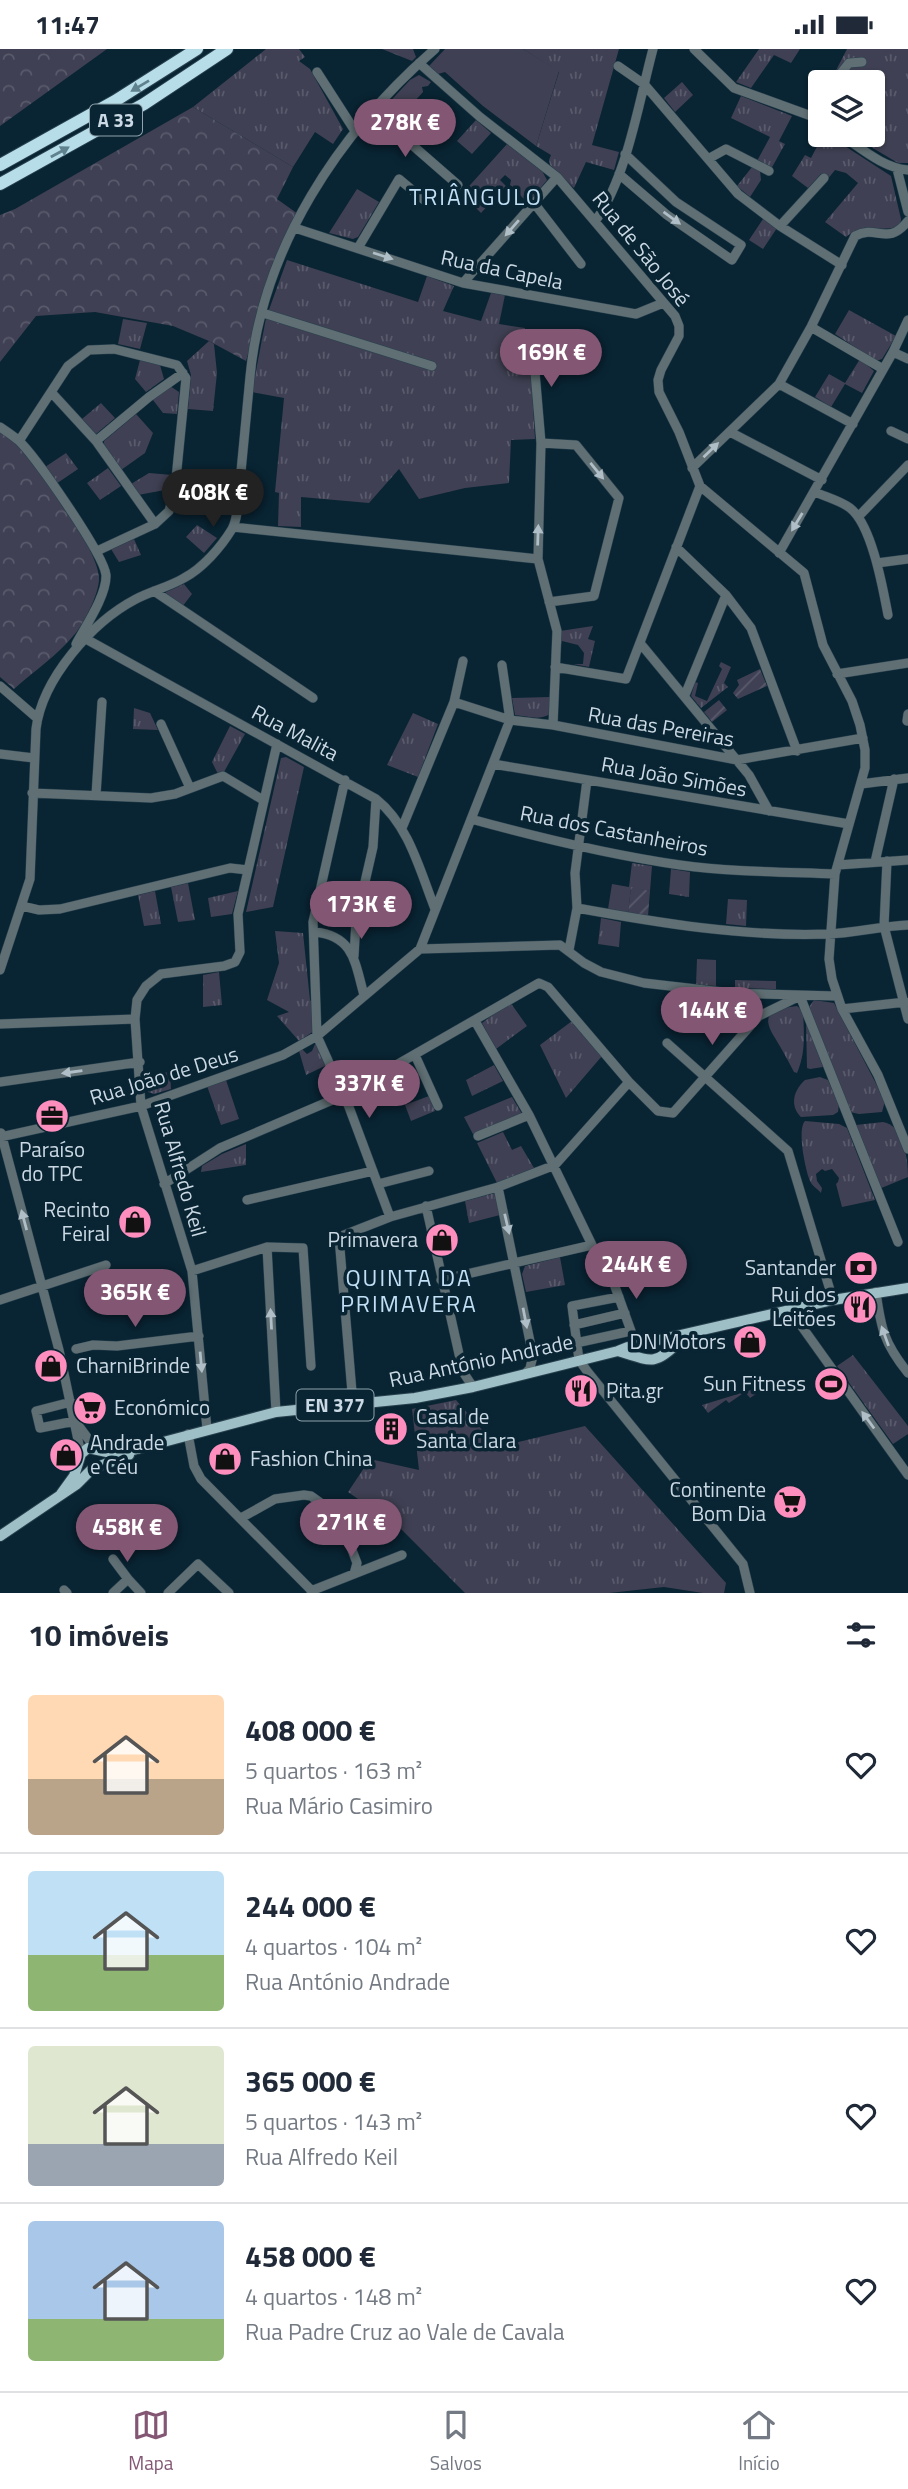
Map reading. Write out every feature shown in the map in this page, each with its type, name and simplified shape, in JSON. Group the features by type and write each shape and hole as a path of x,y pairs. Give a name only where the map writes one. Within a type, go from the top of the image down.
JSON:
{"highway":[{"name":"A 33","path":"0,165 106,107 197,49"},
{"name":"A 33","path":"0,184 144,104 228,49"}],"main road":[{"name":"EN 377","path":"646,1344 833,1300 908,1288"},
{"name":"EN 377","path":"644,1360 660,1358 690,1333"},
{"path":"659,1341 665,1344 666,1353"},
{"name":"Rua António Andrade","path":"96,1449 122,1453 276,1412 415,1398 473,1387 646,1344"},
{"path":"644,1360 640,1357 640,1350 646,1344"},
{"name":"Rua António Andrade","path":"618,1352 644,1360"},
{"name":"Rua António Andrade","path":"0,1536 77,1484 96,1467 135,1453 147,1445"},
{"name":"EN 377","path":"80,1458 88,1448 96,1449"},
{"path":"80,1458 85,1468 96,1467 102,1459 96,1449"},
{"name":"Rua António Andrade","path":"61,1494 75,1476 80,1458"}],"street":[{"path":"70,655 118,610 195,571 233,527 252,352 277,267 328,166 372,110 435,49"},
{"path":"596,220 610,200 619,174 653,49"},
{"path":"694,49 734,88 808,116"},
{"path":"843,70 849,63 862,62"},
{"name":"Rua de São José","path":"419,64 480,117 557,177 675,316 679,336 658,380 659,392 679,432 700,486 804,573 823,645 856,712 866,760 836,869 829,934 830,968 836,996 877,1075 908,1149"},
{"path":"618,66 643,84 738,194 780,226 842,265"},
{"path":"317,72 355,131"},
{"path":"372,110 458,185"},
{"path":"861,147 897,169 908,170"},
{"path":"708,159 726,149 769,171"},
{"path":"619,174 667,215 732,260 741,244 676,202 625,154"},
{"path":"897,169 908,212"},
{"path":"464,283 557,177"},
{"path":"780,226 824,178"},
{"path":"358,248 399,179 425,200"},
{"path":"534,203 582,264"},
{"path":"692,468 779,384 811,327 855,236 868,232 890,235 908,221"},
{"name":"Rua da Capela","path":"295,228 464,283 636,314 663,303"},
{"path":"263,313 432,366"},
{"path":"779,553 893,352 908,320"},
{"path":"811,327 883,369"},
{"path":"532,337 541,443 538,559 556,631 553,725"},
{"path":"19,441 68,366 89,350 114,349 127,352 177,365 183,373 186,378 175,489 169,511 155,524 97,551"},
{"path":"893,352 908,359"},
{"path":"96,441 183,373"},
{"path":"779,384 853,424"},
{"path":"51,392 96,441 155,524"},
{"path":"0,427 19,441 60,495 97,551 106,575 104,589 37,718 30,879 0,970"},
{"path":"891,431 908,439"},
{"path":"730,432 821,481"},
{"path":"541,443 576,445 619,498 594,596 549,602"},
{"path":"859,516 908,464"},
{"path":"555,667 626,679 700,486"},
{"path":"175,489 238,493"},
{"path":"815,492 848,506 859,516 877,563 888,615"},
{"path":"233,527 538,559"},
{"path":"676,547 726,595 751,628 797,751"},
{"path":"877,563 908,559"},
{"path":"154,591 313,698"},
{"path":"685,695 726,595"},
{"name":"Rua Malita","path":"86,639 376,799 402,828 435,909"},
{"path":"640,642 737,760 763,795 769,811"},
{"path":"402,828 454,702 463,661"},
{"path":"837,674 908,663"},
{"name":"Rua João de Deus","path":"1,1135 141,1106 283,1055 317,1036 419,949 510,720 502,666"},
{"path":"0,686 37,718"},
{"path":"96,795 102,702"},
{"name":"Rua das Pereiras","path":"454,702 510,720 553,725 737,760 863,738"},
{"path":"161,724 190,788"},
{"name":"Rua Alfredo Keil","path":"207,1429 192,1271 141,1106 135,1019 137,1000 146,986 161,974 224,966 235,961 240,952 238,914 277,744"},
{"path":"0,754 34,758"},
{"name":"Rua João Simões","path":"494,764 849,824"},
{"path":"32,793 150,798 175,794 223,776 262,800"},
{"path":"861,784 908,778"},
{"path":"874,862 894,779"},
{"path":"345,780 313,922 317,1036 344,1095 390,1217"},
{"path":"569,950 577,908 575,873 587,780"},
{"path":"364,995 354,956 356,921 373,847 376,799"},
{"name":"Rua dos Castanheiros","path":"471,819 579,845 680,865 836,869 874,862 908,860"},
{"path":"887,861 884,926 908,1019"},
{"path":"22,906 39,910 60,909 230,868 248,870"},
{"path":"577,908 681,926 829,934 908,925"},
{"path":"315,932 337,937 354,956"},
{"path":"419,949 554,944 569,950 584,963 601,972 644,983 694,990 836,996"},
{"path":"164,1184 220,1148 344,1095 475,1021 532,985 543,983 657,1111 673,1114 759,1016 800,996"},
{"path":"800,996 898,1242"},
{"path":"842,1009 905,1002"},
{"path":"0,1024 135,1019"},
{"path":"441,1280 592,1245 529,1115 475,1021"},
{"path":"667,1043 788,1151 833,1300"},
{"path":"415,1055 438,1106"},
{"path":"0,1082 140,1062"},
{"path":"354,1403 339,1237 390,1217 498,1187 555,1165 629,1082"},
{"path":"478,1136 529,1115"},
{"path":"1,1135 71,1402 80,1458"},
{"path":"247,1200 373,1171"},
{"path":"378,1184 429,1171"},
{"path":"498,1187 533,1356 526,1373"},
{"path":"426,1206 463,1372 473,1387"},
{"path":"267,1247 276,1412"},
{"path":"192,1271 267,1247 303,1248 311,1366"},
{"path":"0,1300 106,1265"},
{"path":"576,1343 631,1331 613,1281"},
{"path":"876,1292 887,1344 908,1373"},
{"path":"619,1297 572,1306 579,1360 743,1564 750,1593"},
{"path":"790,1310 908,1475"},
{"path":"574,1325 625,1313"},
{"path":"76,1349 93,1345 117,1346 199,1336"},
{"path":"71,1402 36,1411 40,1428 75,1421"},
{"path":"75,1421 96,1449"},
{"path":"187,1434 194,1466 201,1479 312,1592 402,1555"},
{"path":"241,1518 276,1499 311,1496 339,1516 357,1563 354,1574"},
{"path":"113,1559 141,1593"},
{"path":"168,1593 198,1564 229,1593"},
{"path":"113,1593 128,1579"}],"green space":[{"path":"0,49 107,49 0,126"},
{"path":"266,49 299,49 305,57 299,61 310,69 343,129 333,144 315,132 293,167 193,107"},
{"path":"382,49 413,49 416,57 412,61"},
{"path":"445,49 523,49 559,71 536,146 483,106 445,72 438,74 429,66"},
{"path":"523,49 619,49 592,145 619,152 614,170 586,162 574,188 550,165 551,155 536,146 559,72"},
{"path":"759,49 800,49 791,63 774,55 751,88 736,82"},
{"path":"847,49 908,49 908,163 898,163 871,147 885,147 885,70 836,70"},
{"path":"419,75 431,82 422,87 423,92 414,102 425,112 407,133 383,109 410,80"},
{"path":"682,82 693,95 675,112 664,98"},
{"path":"741,96 792,116 779,141 785,144 771,169 757,161 770,137 731,118"},
{"path":"193,107 293,167 277,199 298,214 268,286 246,361 173,326 95,312 36,316 0,362 0,215"},
{"path":"476,120 491,133 472,154 457,141"},
{"path":"507,144 542,171 547,180 528,203 510,185 511,180 505,175 500,180 506,186 481,213 462,194"},
{"path":"817,147 846,147 891,176 901,219 900,226 859,230 846,237 825,222 858,183 846,173 835,170 827,180 821,174 808,188 792,176 805,155 811,158"},
{"path":"752,167 760,171 761,180 750,197 737,186"},
{"path":"357,189 379,202 358,237 353,239 329,233"},
{"path":"763,219 777,228 763,249 749,240"},
{"path":"287,260 418,302 427,276 454,286 443,311 481,321 491,293 505,295 499,324 525,328 525,348 530,351 535,439 511,440 509,483 465,488 419,499 399,469 369,503 301,497 301,527 278,526 279,493 275,492 284,398 252,392 266,318"},
{"path":"849,310 896,336 882,359 876,361 835,334"},
{"path":"123,319 147,323 140,349 118,344"},
{"path":"209,341 214,344 217,373 213,411 188,409 191,375 187,361"},
{"path":"860,359 874,371 862,393 845,384 831,407 815,397 829,374 845,383"},
{"path":"140,360 160,365 164,379 146,392 135,379"},
{"path":"170,386 179,392 177,414 163,413 153,400"},
{"path":"101,403 115,418 96,434 82,419"},
{"path":"136,414 153,433 145,453 121,470 104,446 104,441"},
{"path":"0,430 16,441 64,507 88,546 99,577 94,599 78,630 61,649 14,689 0,677"},
{"path":"66,453 78,469 56,484 45,467"},
{"path":"108,468 121,486 100,500 87,483"},
{"path":"149,473 172,475 170,489 138,495 131,484"},
{"path":"197,525 217,538 204,553 186,537"},
{"path":"134,539 141,555 119,562 111,549"},
{"path":"184,584 192,594 182,607 165,595"},
{"path":"593,626 588,639 595,641 589,667 573,664 583,664 584,653 578,645 562,641 560,650 560,631"},
{"path":"721,662 731,667 724,683 728,687 701,708 691,696 695,682 698,683 695,696 707,701 722,669 719,666"},
{"path":"760,669 767,686 738,699 733,693 739,685 737,680"},
{"path":"550,697 550,714 537,718 515,715 512,698"},
{"path":"719,700 727,710 712,722 704,712"},
{"path":"134,708 150,713 158,730 133,729"},
{"path":"413,713 438,724 418,777 387,765"},
{"path":"230,726 245,734 224,772 218,774 212,762"},
{"path":"286,757 304,767 273,907 246,912 281,758"},
{"path":"632,863 652,866 650,891 631,888 628,913 608,909 612,884 629,887"},
{"path":"671,869 690,872 689,897 669,894"},
{"path":"188,883 195,920 178,922 171,887"},
{"path":"631,887 650,891 648,916 628,913"},
{"path":"155,891 161,924 144,926 138,895"},
{"path":"238,891 232,914 211,917 208,898"},
{"path":"728,899 747,900 746,926 726,924"},
{"path":"601,918 621,922 619,947 598,944"},
{"path":"275,931 303,933 310,1000 315,1006 314,1031 299,1041 277,1016 289,1012 267,1000 279,963"},
{"path":"697,959 716,960 716,986 696,985"},
{"path":"219,972 222,1005 203,1007 203,975"},
{"path":"735,980 776,981 776,989 735,988"},
{"path":"814,1000 834,1003 885,1101 882,1112 850,1112 809,1007"},
{"path":"510,1002 527,1026 496,1049 482,1023"},
{"path":"797,1006 803,1011 804,1035 802,1058 797,1073 768,1023 775,1011"},
{"path":"572,1021 602,1056 566,1098 540,1045"},
{"path":"806,1022 823,1067 807,1068"},
{"path":"323,1040 333,1062 306,1075 299,1051 302,1049 307,1054 312,1051 316,1042"},
{"path":"494,1065 503,1081 472,1096 466,1080"},
{"path":"170,1072 171,1089 154,1094 148,1092 145,1075"},
{"path":"820,1077 828,1080 839,1104 838,1112 833,1115 801,1117 794,1103 798,1088 805,1080"},
{"path":"226,1080 239,1119 221,1125 207,1086"},
{"path":"429,1096 435,1111 411,1121 405,1105"},
{"path":"512,1097 522,1114 474,1136 464,1117"},
{"path":"805,1121 839,1124 847,1128 875,1200 842,1207 836,1184 839,1178 832,1169 822,1169 816,1174 822,1188 821,1193 812,1184 803,1149 802,1132"},
{"path":"883,1122 896,1129 900,1136 906,1153 908,1177 879,1189 856,1125"},
{"path":"503,1132 512,1150 521,1146 534,1168 497,1183 477,1143"},
{"path":"246,1144 246,1165 201,1172 202,1166"},
{"path":"495,1193 500,1215 469,1223 465,1201"},
{"path":"560,1257 565,1285 526,1292 522,1274 525,1266"},
{"path":"853,1355 908,1426 908,1434 893,1444 837,1366"},
{"path":"764,1386 765,1388 750,1398 745,1392 729,1403 726,1400 708,1413 702,1405"},
{"path":"456,1400 497,1447 585,1426 726,1583 724,1593 664,1587 609,1593 465,1593 401,1529 348,1492 370,1459 419,1470 412,1409"}],"place":[{"name":"Paraíso do TPC","path":"52,1116"},
{"name":"Recinto Feiral","path":"135,1222"},
{"name":"Primavera","path":"442,1240"},
{"name":"Santander","path":"861,1268"},
{"name":"Rui dos Leitões","path":"860,1307"},
{"name":"DN Motors","path":"750,1342"},
{"name":"CharniBrinde","path":"51,1366"},
{"name":"Sun Fitness","path":"831,1384"},
{"name":"Pita.gr","path":"581,1391"},
{"name":"Económico","path":"90,1408"},
{"name":"Casal de Santa Clara","path":"391,1429"},
{"name":"Andrade e Céu","path":"66,1455"},
{"name":"Fashion China","path":"225,1459"},
{"name":"Continente Bom Dia","path":"790,1502"}],"district":[{"name":"TRIÂNGULO","path":"476,197"},
{"name":"QUINTA DA PRIMAVERA","path":"409,1291"}]}
